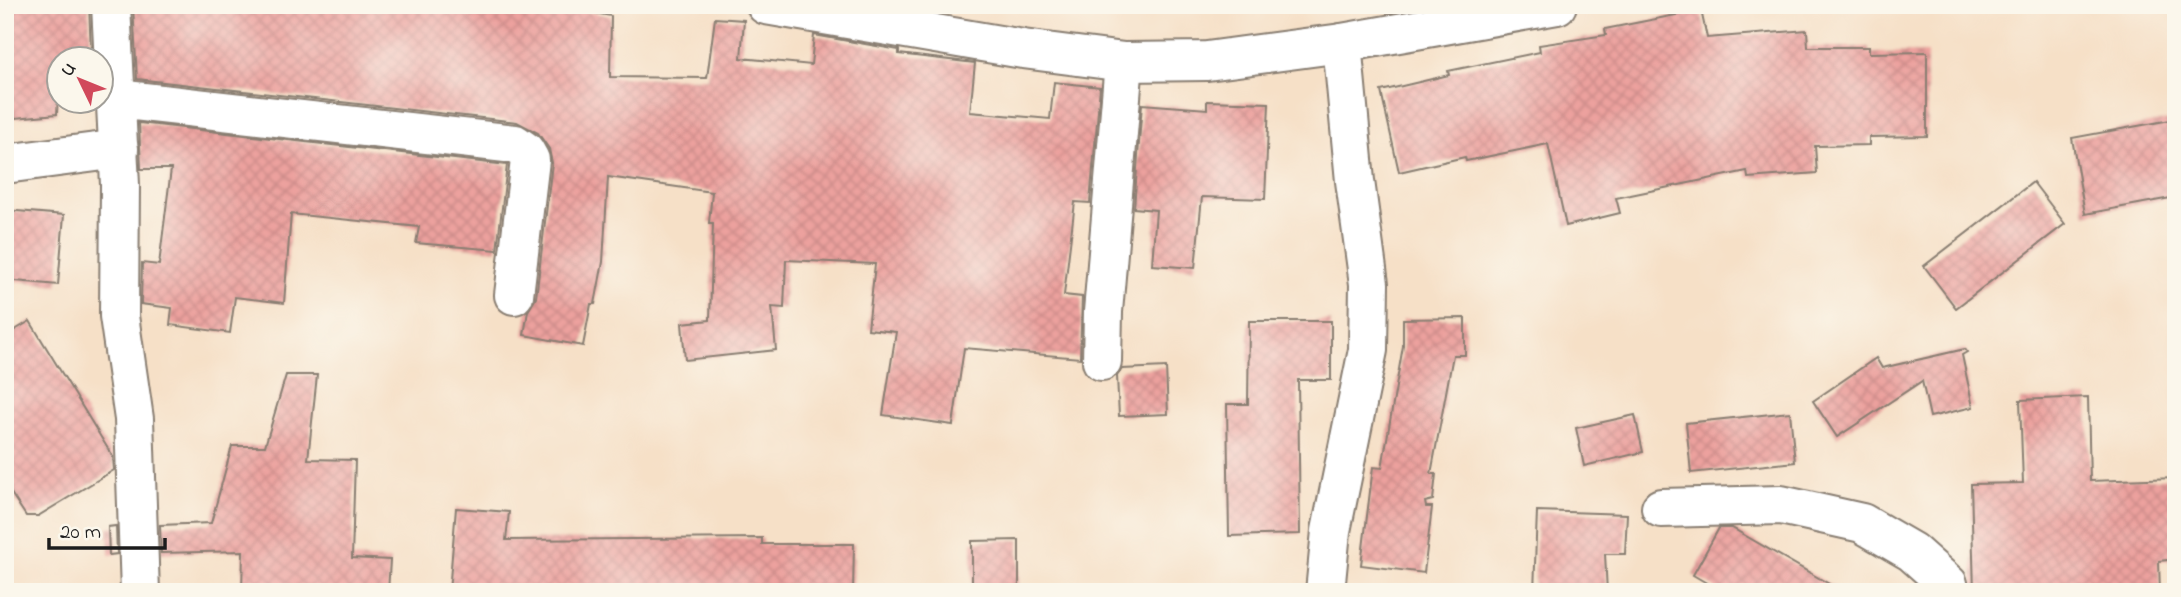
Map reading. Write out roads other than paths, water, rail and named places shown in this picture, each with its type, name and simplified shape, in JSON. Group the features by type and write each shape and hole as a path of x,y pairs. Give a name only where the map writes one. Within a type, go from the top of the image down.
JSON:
{"street":[{"path":"111,5 119,149 119,316 134,419 140,592"},
{"path":"766,5 1023,49 1124,62 1207,61 1342,43 1557,5"},
{"path":"1325,592 1331,531 1368,350 1369,284 1355,181 1342,43"},
{"path":"1102,361 1124,62"},
{"path":"117,99 514,144 525,151 530,160 514,295"},
{"path":"5,164 119,149"},
{"path":"1661,508 1781,505 1862,523 1912,552 1948,584 1950,592"}]}
